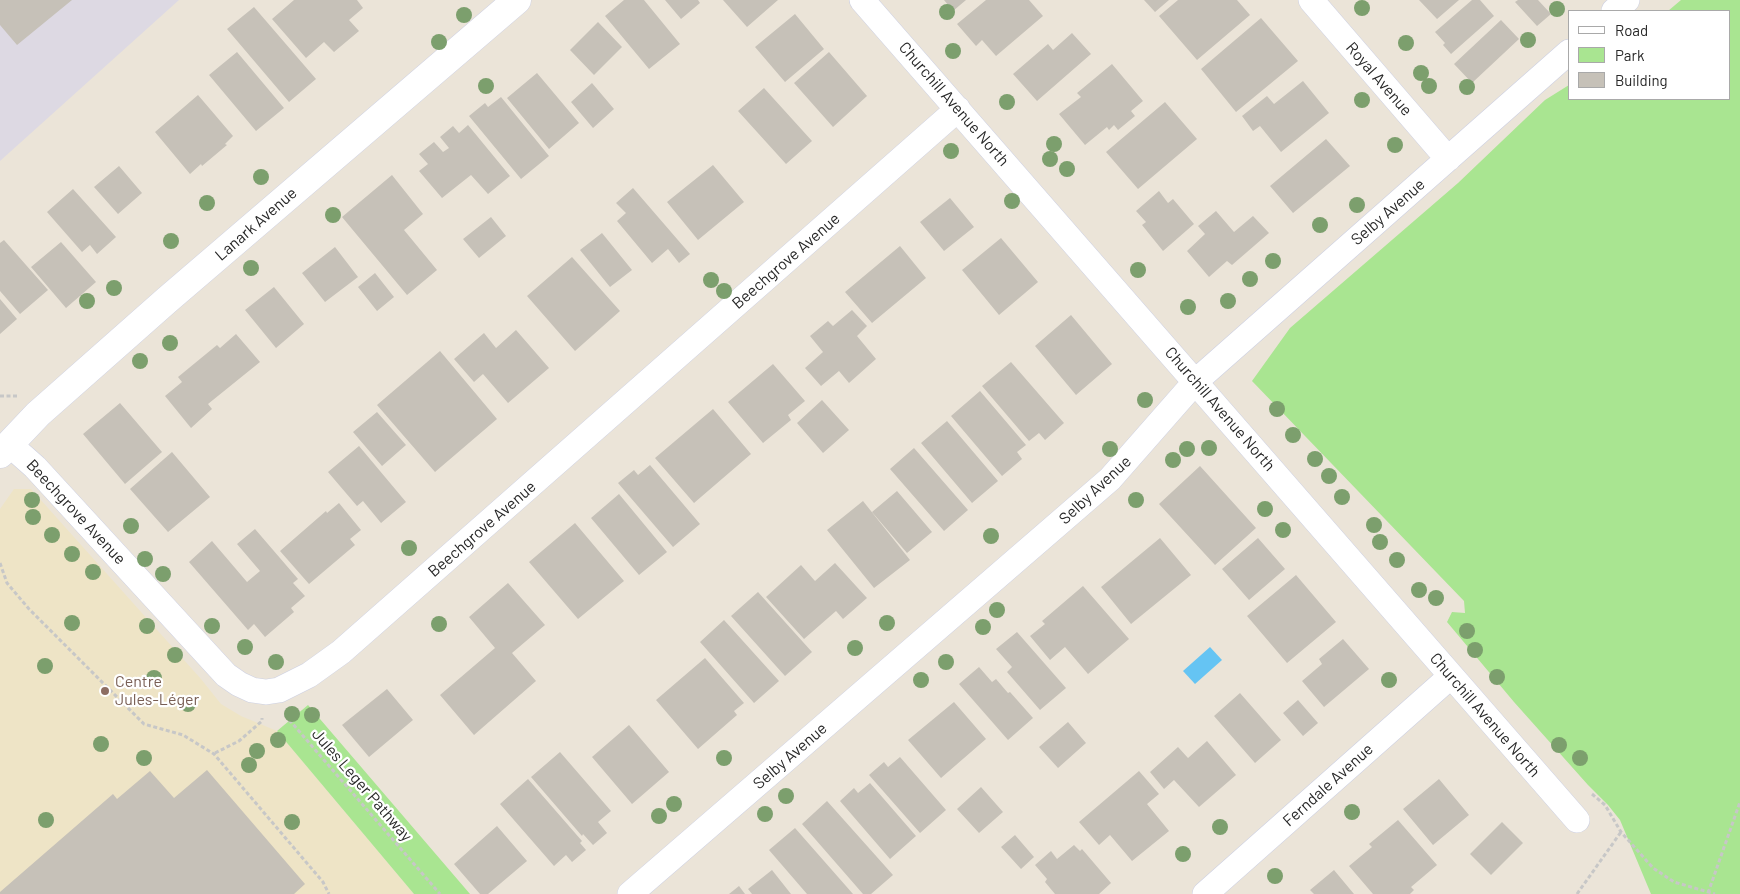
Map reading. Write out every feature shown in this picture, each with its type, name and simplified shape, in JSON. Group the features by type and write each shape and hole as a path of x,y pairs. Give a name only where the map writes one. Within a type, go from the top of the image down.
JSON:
{"street":[{"name":"Lanark Avenue","path":"5,449 38,414 160,307 517,0"},
{"name":"Churchill Avenue North","path":"862,0 1570,812"},
{"name":"Royal Avenue","path":"1311,0 1448,159"},
{"path":"1615,10 1627,0"},
{"name":"Selby Avenue","path":"630,894 1110,479 1196,381 1568,53"},
{"name":"Beechgrove Avenue","path":"5,449 35,467 226,675 252,690 266,692 279,690 293,684 342,652 958,109"},
{"name":"Ferndale Avenue","path":"1205,894 1451,676"}],"path":[{"path":"0,396 21,396"},
{"path":"0,563 7,583 29,609 144,724 183,734 214,754 323,882 329,894"},
{"path":"214,754 239,741 262,721 266,692"},
{"name":"Jules Leger Pathway","path":"266,692 440,894"},
{"path":"1570,812 1582,791 1590,792 1605,805 1621,832 1653,868 1674,882 1715,894"},
{"path":"1708,893 1740,802"},
{"path":"1577,894 1621,832"}],"shaded area":[{"path":"0,0 179,0 0,161"},
{"name":"Centre Jules-Léger","path":"14,489 31,489 201,679 221,704 241,716 277,731 414,894 0,894 0,509"}],"green space":[{"path":"1681,0 1740,0 1740,894 1651,894 1620,820 1514,702 1447,622 1452,612 1465,613 1464,601 1252,381 1290,328 1458,183 1545,100 1568,86 1568,100 1730,100 1730,10 1669,10"},
{"path":"308,705 470,894 414,894 277,731"}],"water":[{"path":"1210,647 1222,660 1195,684 1183,671"}],"building":[{"path":"0,0 72,0 17,45 0,25"},
{"path":"294,0 357,0 363,8 349,20 359,31 334,52 324,42 306,58 272,19"},
{"path":"624,0 644,0 680,44 649,69 605,16"},
{"path":"665,0 698,0 700,3 681,19"},
{"path":"723,0 778,0 747,27"},
{"path":"944,0 966,0 953,11"},
{"path":"986,0 1029,0 1043,16 996,56 982,40 976,46 957,24"},
{"path":"1144,0 1169,0 1155,12"},
{"path":"1178,0 1237,0 1250,15 1197,60 1159,16"},
{"path":"1419,0 1459,0 1437,19"},
{"path":"1472,0 1480,0 1494,16 1451,54 1443,45 1445,43 1435,32"},
{"path":"1518,0 1538,0 1551,14 1537,26 1515,2"},
{"path":"254,7 316,79 289,102 227,29"},
{"path":"795,14 824,49 785,82 755,47"},
{"path":"1261,18 1298,61 1236,112 1201,69"},
{"path":"1501,20 1519,39 1472,83 1454,64"},
{"path":"598,22 622,47 594,75 570,50"},
{"path":"1072,33 1091,54 1037,101 1013,74 1048,44 1053,50"},
{"path":"237,52 284,108 256,131 209,75"},
{"path":"829,52 867,96 833,127 794,83"},
{"path":"1112,64 1143,101 1131,111 1135,116 1118,130 1114,125 1109,130 1107,127 1085,145 1059,114 1081,97 1077,93"},
{"path":"537,73 579,123 549,149 507,98"},
{"path":"1303,81 1329,113 1281,152 1260,126 1253,131 1242,116 1267,96 1274,104"},
{"path":"592,83 614,109 593,128 571,102"},
{"path":"764,88 812,141 786,164 738,111"},
{"path":"198,95 233,136 225,144 227,145 190,174 155,132"},
{"path":"501,97 549,156 521,179 469,116 485,103 488,107"},
{"path":"1165,102 1197,139 1138,189 1106,152"},
{"path":"468,125 510,176 488,194 471,175 442,198 419,171 428,164 419,154 434,142 443,152 449,148 440,137 453,126 459,133"},
{"path":"1326,139 1350,166 1293,213 1270,186"},
{"path":"713,165 744,202 698,240 667,202"},
{"path":"119,166 142,193 118,214 94,187"},
{"path":"392,175 423,214 404,230 437,270 407,295 342,217"},
{"path":"633,188 690,254 679,263 668,249 652,263 617,221 626,213 616,203"},
{"path":"73,189 116,237 97,254 90,245 82,252 47,212"},
{"path":"1159,191 1168,203 1173,199 1194,224 1163,251 1142,225 1146,222 1136,211"},
{"path":"950,198 974,227 944,251 920,222"},
{"path":"1216,211 1234,232 1253,216 1269,233 1232,265 1227,261 1209,277 1187,251 1205,234 1198,226"},
{"path":"491,217 506,236 479,258 463,239"},
{"path":"602,233 632,270 610,287 580,250"},
{"path":"1001,238 1038,282 999,315 962,270"},
{"path":"4,240 48,290 20,314 0,291 0,243"},
{"path":"61,242 96,282 66,308 31,267"},
{"path":"900,246 926,278 872,323 845,292"},
{"path":"335,247 358,277 325,302 302,273"},
{"path":"572,257 620,311 575,351 527,296"},
{"path":"375,273 394,297 377,311 358,287"},
{"path":"274,287 304,324 276,348 245,310"},
{"path":"0,299 17,319 0,334"},
{"path":"852,310 867,326 857,336 876,359 849,383 839,371 821,386 805,368 823,352 810,336 828,321 833,326"},
{"path":"1071,315 1112,364 1076,395 1035,346"},
{"path":"516,330 549,368 508,403 483,374 474,382 454,359 484,333 496,348"},
{"path":"236,334 260,362 208,404 212,409 191,428 165,396 182,382 178,377 217,345 220,348"},
{"path":"440,351 497,419 435,472 377,405"},
{"path":"1011,362 1064,423 1045,440 1039,433 1029,441 982,386"},
{"path":"773,364 805,401 788,415 791,420 763,443 728,402"},
{"path":"980,391 1026,445 1017,452 1022,459 1002,476 951,416"},
{"path":"822,400 849,430 823,453 797,423"},
{"path":"120,403 162,452 125,484 83,434"},
{"path":"713,409 751,454 694,503 655,458"},
{"path":"377,412 406,445 382,466 353,432"},
{"path":"947,421 998,481 972,503 921,443"},
{"path":"359,446 406,502 381,523 363,501 357,506 328,472"},
{"path":"914,448 968,510 944,531 890,469"},
{"path":"172,452 210,497 168,532 130,489"},
{"path":"650,465 700,524 673,547 618,483 634,470 638,475"},
{"path":"1200,466 1256,528 1215,565 1159,504"},
{"path":"897,491 932,532 907,553 872,512"},
{"path":"619,494 667,552 639,575 591,518"},
{"path":"863,501 910,560 874,588 827,530"},
{"path":"339,503 361,530 350,539 355,545 309,584 280,551 326,511 327,513"},
{"path":"575,523 624,581 578,619 529,562"},
{"path":"255,529 298,579 293,583 305,596 291,608 294,612 265,637 254,624 248,630 189,562 212,541 247,582 260,571 237,544"},
{"path":"1160,538 1191,575 1131,624 1101,587"},
{"path":"1258,538 1285,569 1249,600 1222,569"},
{"path":"835,563 867,598 843,619 836,611 804,639 766,597 801,565 815,581"},
{"path":"1296,575 1336,622 1287,663 1247,616"},
{"path":"508,583 545,625 512,653 536,681 474,735 440,695 495,648 469,617"},
{"path":"1083,586 1129,639 1088,674 1065,647 1050,660 1030,636 1045,624 1042,621"},
{"path":"758,592 812,652 785,676 731,616"},
{"path":"724,620 779,681 754,703 700,642"},
{"path":"1017,632 1066,688 1040,710 1007,672 1012,667 996,649"},
{"path":"1343,639 1369,669 1324,707 1302,681 1322,664 1319,659"},
{"path":"705,658 744,703 734,711 737,715 698,749 656,700"},
{"path":"979,667 992,682 996,679 1008,693 1010,692 1033,718 1008,740 959,684"},
{"path":"387,689 413,720 369,757 342,725"},
{"path":"1240,693 1281,740 1255,763 1214,716"},
{"path":"1298,700 1318,723 1303,736 1283,713"},
{"path":"954,702 986,739 941,778 908,740"},
{"path":"1068,722 1086,743 1058,768 1039,747"},
{"path":"629,725 669,772 632,804 592,757"},
{"path":"1207,741 1236,775 1199,807 1174,780 1164,789 1150,772 1178,747 1188,758"},
{"path":"560,752 611,811 598,822 607,833 593,845 583,834 582,836 531,777"},
{"path":"900,757 946,810 920,833 869,775 884,762 888,767"},
{"path":"207,770 305,884 294,894 0,894 113,794 117,799 150,771 174,798"},
{"path":"1139,771 1159,794 1147,804 1169,831 1132,861 1110,835 1099,845 1079,822"},
{"path":"528,779 582,841 580,843 586,850 572,862 566,855 554,866 500,804"},
{"path":"1439,779 1469,815 1433,845 1403,809"},
{"path":"870,783 916,836 890,859 840,801 854,788 858,793"},
{"path":"981,787 1003,812 979,833 957,809"},
{"path":"827,801 893,875 871,894 863,894 802,824"},
{"path":"1398,820 1437,865 1411,887 1414,890 1410,894 1373,894 1349,866 1372,847 1369,844"},
{"path":"1502,822 1523,843 1491,875 1470,854"},
{"path":"497,826 527,861 488,894 480,894 454,864"},
{"path":"795,828 853,894 807,894 769,850"},
{"path":"1015,835 1034,857 1021,869 1001,847"},
{"path":"1074,845 1080,851 1082,849 1111,883 1099,894 1055,894 1045,882 1047,879 1035,865 1051,851 1057,859"},
{"path":"772,870 791,894 752,894 748,889"},
{"path":"1334,870 1354,894 1314,894 1310,890"},
{"path":"739,886 745,894 729,894"}],"place":[{"name":"Centre Jules-Léger","path":"105,691"}]}
